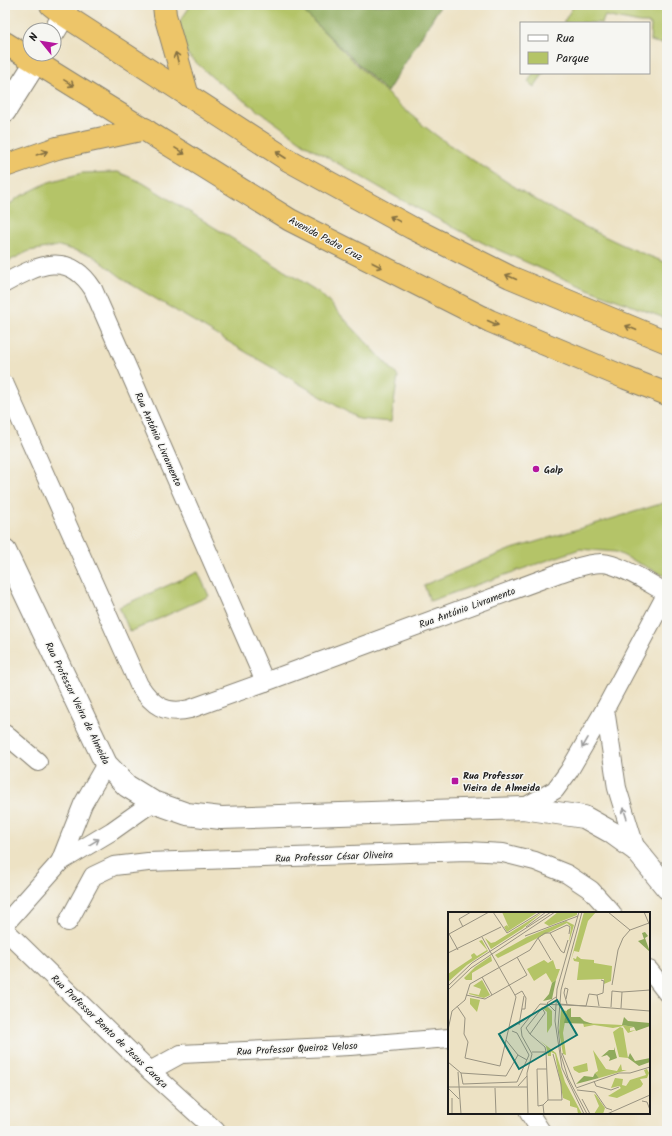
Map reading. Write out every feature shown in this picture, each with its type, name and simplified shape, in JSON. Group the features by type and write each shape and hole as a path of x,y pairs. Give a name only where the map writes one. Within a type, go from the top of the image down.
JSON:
{"highway":[{"path":"164,5 165,15 188,96"},
{"path":"63,12 188,96 288,160 412,228 510,277 667,342"},
{"name":"Avenida Padre Cruz","path":"5,43 22,51"},
{"name":"Avenida Padre Cruz","path":"44,62 145,129 290,220 490,322 667,394"},
{"path":"5,166 57,148 145,129"}],"street":[{"path":"5,111 36,62"},
{"name":"Rua António Livramento","path":"5,283 41,267 58,264 74,269 88,281 93,289 265,682"},
{"name":"Rua António Livramento","path":"5,385 130,666 144,693 157,706 165,709 182,711 265,682 559,573 585,565 602,563 619,568 667,593"},
{"name":"Rua Professor Vieira de Almeida","path":"5,551 106,764 127,786 153,802 187,814 222,818 523,808 584,817 611,832 636,850 667,888"},
{"path":"523,808 556,790 570,771 667,593"},
{"path":"605,709 617,788 636,850"},
{"path":"5,734 38,762"},
{"path":"60,862 83,804 106,764"},
{"path":"5,924 60,862 112,831 153,802"},
{"name":"Rua Professor César Oliveira","path":"68,922 93,876 114,866 148,862 468,851 503,853 534,861 566,874 591,890 611,912"},
{"name":"Rua Professor Bento de Jesus Caraça","path":"5,930 150,1071 216,1131"},
{"path":"650,971 667,992"},
{"name":"Rua Professor Queiroz Veloso","path":"150,1071 181,1054 350,1046 448,1038"},
{"path":"530,1114 541,1131"}],"green space":[{"path":"191,5 297,5 359,67 407,112 447,143 530,196 574,221 620,244 667,263 667,319 585,288 487,245 398,198 306,145 213,78 188,55 176,27"},
{"path":"297,5 441,5 387,92"},
{"path":"574,5 661,5 667,7 667,45 650,41 650,22 635,22 605,16 602,22 564,22"},
{"path":"532,74 543,74 534,87 528,82"},
{"path":"118,172 143,183 320,293 398,376 391,422 359,419 129,283 92,255 59,246 29,251 5,263 5,209 17,198 49,182 82,173"},
{"path":"667,502 667,577 616,552 580,549 430,601 424,585 509,550"},
{"path":"198,572 209,596 130,632 119,607"}],"place":[{"name":"Galp","path":"536,469"},
{"name":"Rua Professor Vieira de Almeida","path":"455,781"}]}
